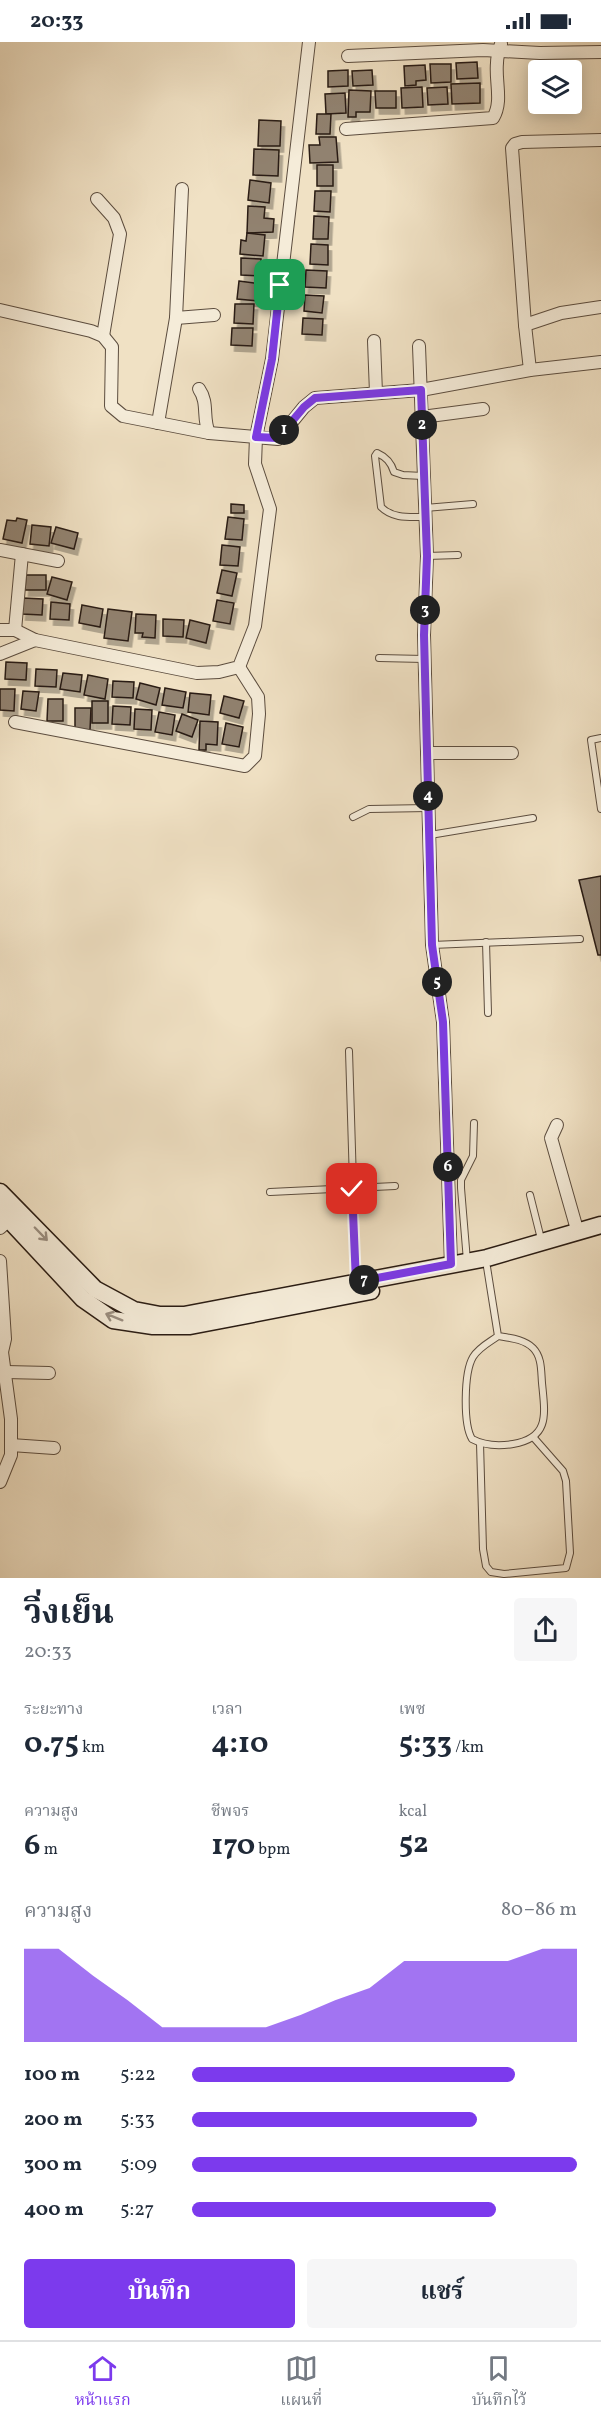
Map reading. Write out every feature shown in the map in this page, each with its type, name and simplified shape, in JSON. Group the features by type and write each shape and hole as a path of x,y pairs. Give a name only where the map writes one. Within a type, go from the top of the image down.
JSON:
{"street":[{"path":"239,667 255,626 270,510 255,464 256,437 272,359 309,42"},
{"path":"346,129 493,118 497,112 498,102 496,64 500,46"},
{"path":"348,56 500,46 540,52 601,52"},
{"path":"530,370 512,148 515,144 522,142 601,140"},
{"path":"158,423 176,318 182,189"},
{"path":"97,199 114,218 120,234 103,336"},
{"path":"525,325 561,314 601,307"},
{"path":"0,310 91,330 103,336 112,347 111,406 123,416 209,433 278,438 304,407 315,398 421,390 530,370 601,363"},
{"path":"176,318 214,315"},
{"path":"374,341 376,393"},
{"path":"419,346 427,556 425,659 432,945 443,1022 459,1263"},
{"path":"199,389 204,396 204,422 209,433"},
{"path":"422,417 483,409"},
{"path":"0,550 58,561"},
{"path":"15,630 22,554"},
{"path":"0,630 15,630 35,640 196,673 219,672 239,667"},
{"path":"0,654 35,640"},
{"path":"15,722 245,766 255,756 259,714 258,697 239,667"},
{"path":"427,753 512,753"},
{"path":"557,1125 551,1138 578,1233"},
{"path":"0,1192 95,1289 134,1310 160,1314 184,1315 459,1263 542,1243 601,1225"},
{"path":"3,1220 82,1299 113,1320 153,1326 190,1326 487,1267 601,1233"},
{"path":"0,1261 5,1339 1,1351 6,1372 11,1445 11,1455 0,1482"},
{"path":"6,1372 49,1373"},
{"path":"11,1445 54,1448"}],"lane":[{"path":"423,476 394,472 391,463 377,453 375,456 381,507 386,513 397,517 473,504"},
{"path":"427,556 458,555"},
{"path":"379,658 425,659"},
{"path":"601,738 591,740 601,809"},
{"path":"353,817 369,809 428,808"},
{"path":"430,835 533,818"},
{"path":"432,945 580,939"},
{"path":"486,942 488,1013"},
{"path":"349,1051 356,1282"},
{"path":"459,1263 461,1180 473,1156 474,1123"},
{"path":"270,1192 395,1186"},
{"path":"530,1195 542,1243"},
{"path":"487,1267 498,1336"},
{"path":"498,1336 520,1340 531,1346 539,1355 544,1411 539,1433 528,1442 503,1446 480,1443 472,1439 468,1427 469,1366 478,1350 498,1336"},
{"path":"480,1443 483,1549 486,1566 491,1572 504,1574 566,1568 570,1553 566,1481 563,1471 534,1438"}],"building":[{"path":"477,62 478,78 457,79 456,63"},
{"path":"430,64 451,64 451,82 431,83"},
{"path":"425,65 426,80 416,81 416,85 405,86 404,66"},
{"path":"348,70 348,86 328,87 328,71"},
{"path":"372,70 373,85 353,86 352,71"},
{"path":"480,83 480,103 452,104 451,84"},
{"path":"422,87 423,107 402,108 401,88"},
{"path":"447,87 448,104 428,105 427,88"},
{"path":"349,90 371,91 370,112 356,112 356,117 348,117"},
{"path":"375,91 396,91 396,108 376,108"},
{"path":"345,93 346,113 326,114 325,94"},
{"path":"317,114 331,114 330,134 316,134"},
{"path":"259,120 281,121 280,146 258,146"},
{"path":"319,137 336,137 338,162 310,163 309,145 320,145"},
{"path":"254,149 279,150 278,176 253,175"},
{"path":"317,165 333,165 333,186 317,186"},
{"path":"250,180 271,183 269,203 248,200"},
{"path":"315,191 331,191 330,212 314,211"},
{"path":"248,206 265,207 264,218 274,219 273,232 247,233"},
{"path":"314,216 329,217 328,239 313,239"},
{"path":"247,233 265,235 263,256 240,254 241,240 246,241"},
{"path":"311,244 328,245 328,265 310,264"},
{"path":"241,258 261,259 261,276 241,275"},
{"path":"306,270 327,271 326,288 305,287"},
{"path":"239,281 261,284 259,301 237,299"},
{"path":"305,295 324,296 322,313 304,311"},
{"path":"235,304 254,304 253,324 234,323"},
{"path":"303,318 323,319 322,335 302,334"},
{"path":"232,328 253,328 252,346 231,345"},
{"path":"231,504 244,505 244,513 231,513"},
{"path":"228,517 244,519 242,540 225,539"},
{"path":"17,518 27,520 22,543 3,539 7,520 16,521"},
{"path":"32,525 51,527 49,546 30,544"},
{"path":"56,527 78,533 74,549 51,543"},
{"path":"222,545 240,547 238,566 220,565"},
{"path":"222,570 237,573 232,596 217,593"},
{"path":"26,575 46,575 46,590 25,590"},
{"path":"52,577 72,582 67,600 47,594"},
{"path":"23,598 43,599 42,615 22,614"},
{"path":"217,600 234,603 230,624 213,621"},
{"path":"51,602 70,604 69,620 50,619"},
{"path":"82,605 103,609 100,627 79,623"},
{"path":"108,609 132,612 128,641 104,638"},
{"path":"136,614 156,615 155,638 142,637 143,633 135,633"},
{"path":"163,619 184,620 183,637 163,636"},
{"path":"190,620 210,625 206,643 186,638"},
{"path":"6,662 27,663 26,680 5,679"},
{"path":"36,669 57,670 56,687 35,686"},
{"path":"63,673 82,675 80,692 60,689"},
{"path":"88,675 108,679 105,699 84,695"},
{"path":"113,681 134,682 133,698 112,697"},
{"path":"140,683 160,688 156,705 136,699"},
{"path":"165,688 186,692 183,708 162,705"},
{"path":"0,689 15,689 14,711 0,710"},
{"path":"23,691 39,692 36,711 21,709"},
{"path":"190,693 211,695 209,715 188,712"},
{"path":"224,696 244,701 239,718 220,713"},
{"path":"48,699 63,699 63,721 47,721"},
{"path":"92,701 108,701 108,723 92,723"},
{"path":"113,706 131,707 130,725 112,724"},
{"path":"75,708 91,708 90,730 75,730"},
{"path":"135,709 152,710 151,730 134,729"},
{"path":"159,712 175,715 172,735 155,732"},
{"path":"182,714 198,720 192,737 176,731"},
{"path":"200,721 218,722 217,745 206,744 206,750 199,750"},
{"path":"226,723 243,727 239,747 222,744"},
{"path":"601,876 601,955 598,955 579,880"}],"route":[{"path":"280,285 272,359 256,437 278,438 304,407 315,398 421,390 427,556 424,635 432,945 443,1022 451,1264 356,1282 352,1189"}]}
